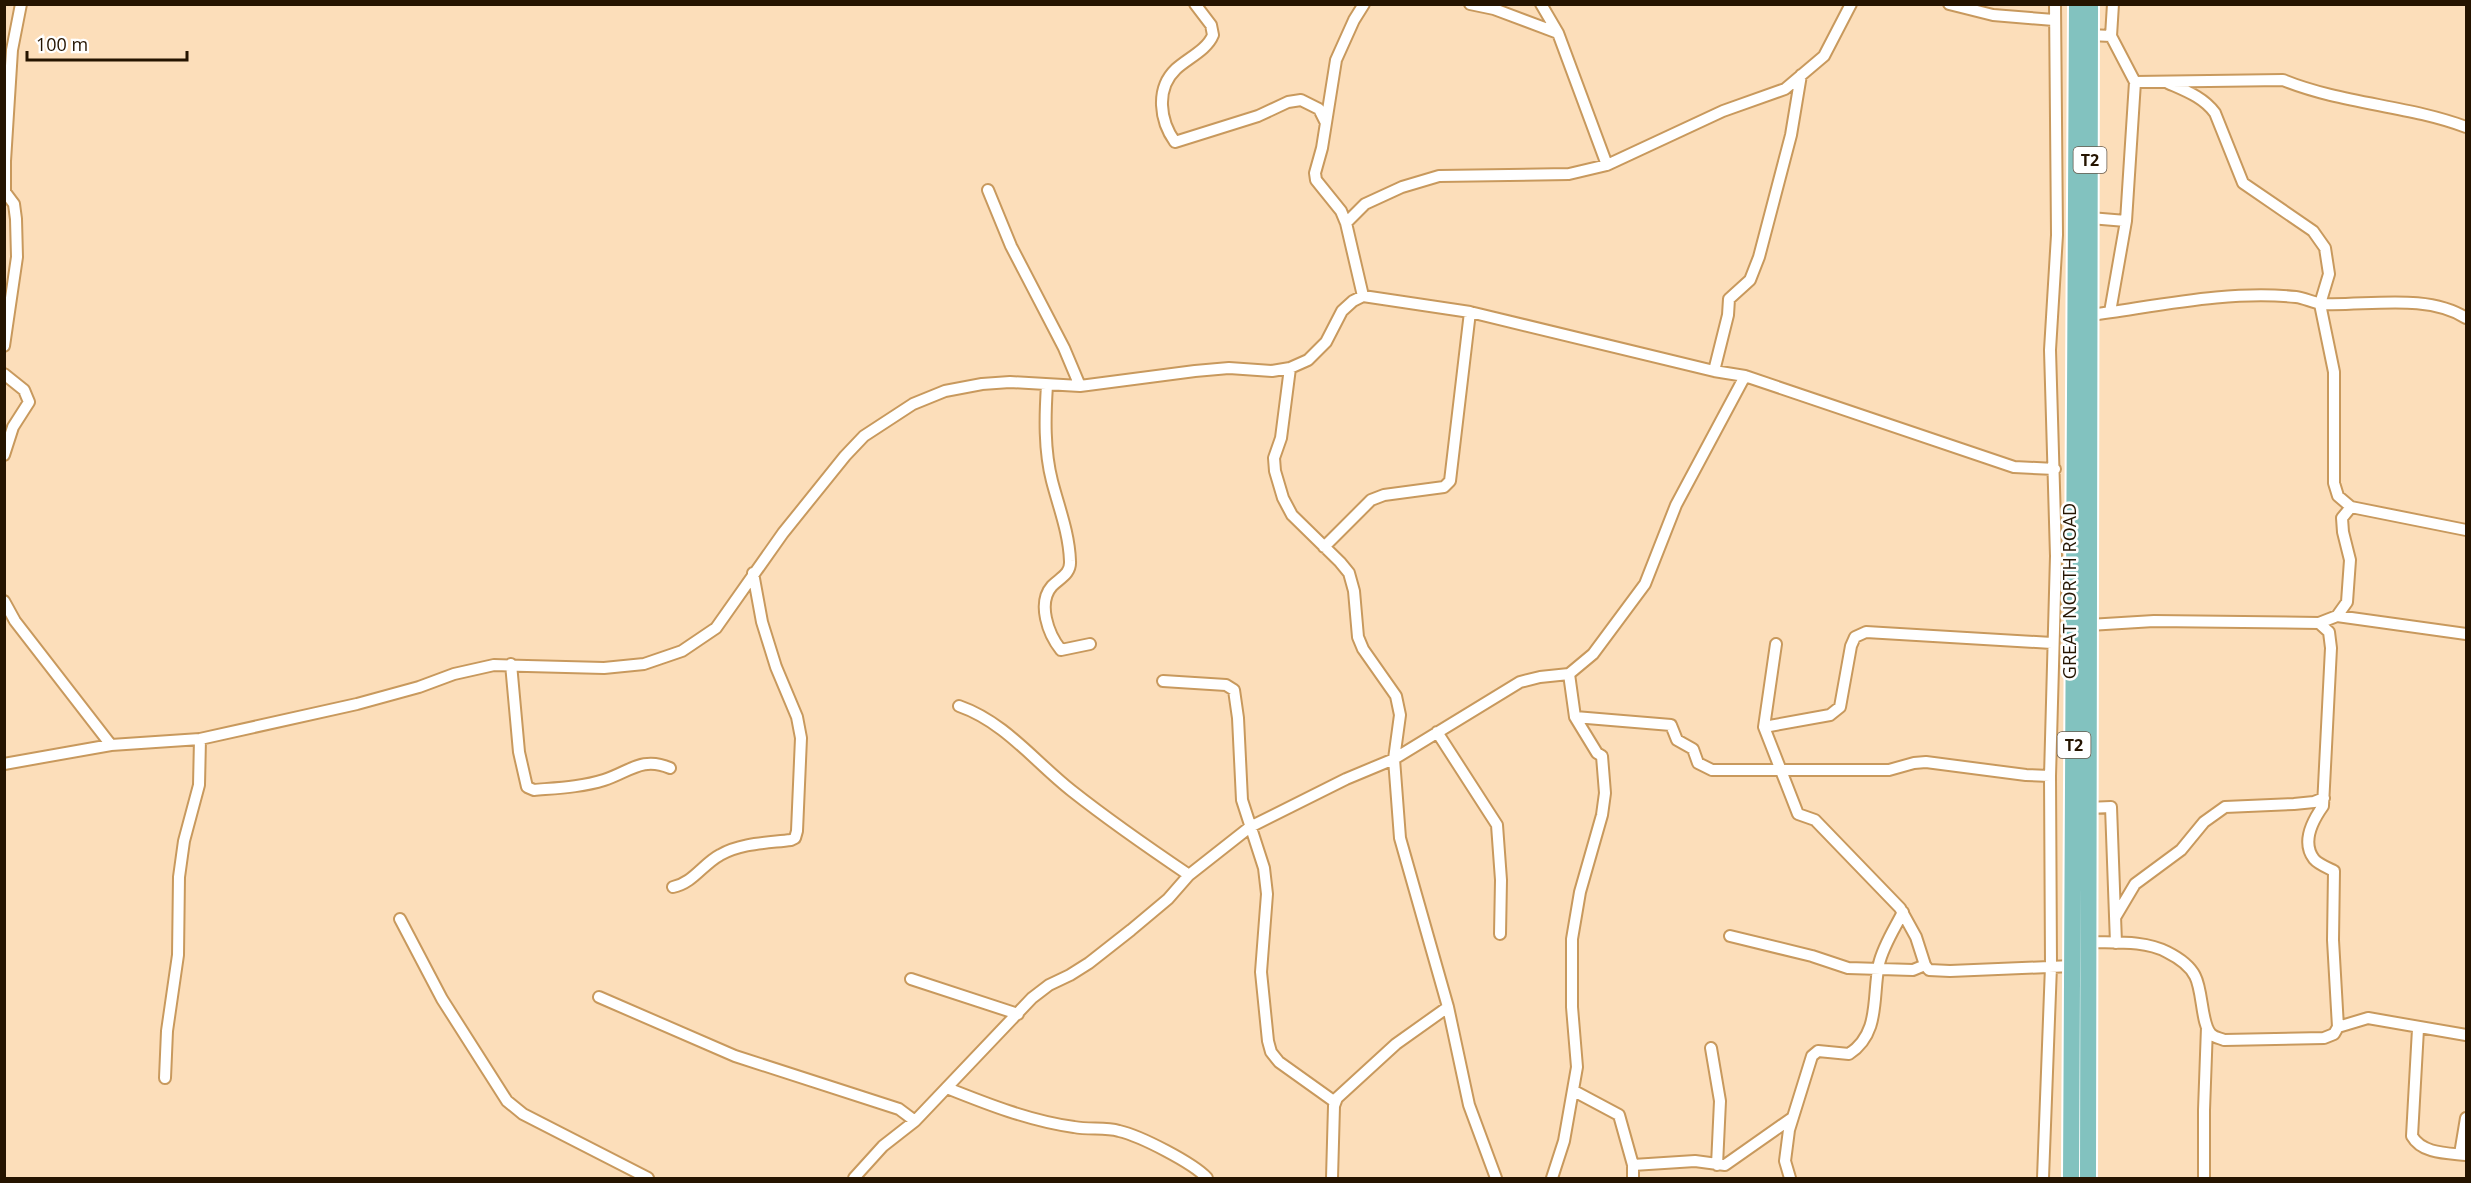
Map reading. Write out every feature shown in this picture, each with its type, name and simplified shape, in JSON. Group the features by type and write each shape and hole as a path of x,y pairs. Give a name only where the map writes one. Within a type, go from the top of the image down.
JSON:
{"main road":[{"name":"GREAT NORTH ROAD","path":"2071,1179 2078,4"},
{"name":"GREAT NORTH ROAD","path":"2088,1179 2090,4"}],"street":[{"path":"4,346 16,266 14,204 5,191 8,47 21,4"},
{"path":"1194,4 1211,25 1213,35 1204,47 1170,75 1166,84 1161,106 1162,116 1168,134 1175,142 1258,116 1288,102 1301,100 1319,109 1326,123"},
{"path":"1363,296 1346,223 1341,211 1316,180 1316,165 1322,148 1339,51 1364,4"},
{"path":"1470,4 1494,9 1558,33"},
{"path":"1541,4 1558,33 1607,165"},
{"path":"1346,223 1365,204 1402,187 1439,176 1569,174 1607,165 1723,111 1785,89 1824,56 1851,4"},
{"path":"1949,4 1993,15 2054,21"},
{"path":"2043,1179 2051,966 2050,776 2056,556 2050,350 2057,235 2055,4"},
{"path":"2110,312 2126,221 2135,82 2111,36 2113,4"},
{"path":"2090,35 2111,36"},
{"path":"1714,371 1728,315 1729,299 1750,280 1759,257 1791,135 1801,75"},
{"path":"2135,82 2283,80 2305,89 2438,116 2466,127"},
{"path":"2168,83 2199,98 2215,113 2241,179 2246,186 2313,231 2325,248 2329,273 2320,304 2334,372 2334,483 2338,496 2351,507 2466,530"},
{"path":"988,190 1011,246 1064,348 1080,386"},
{"path":"2090,218 2126,221"},
{"path":"4,269 16,266"},
{"path":"4,764 111,745 200,739 357,704 419,687 454,674 494,665 604,668 644,664 682,651 716,628 753,573 845,456 864,436 913,404 945,391 991,384 1080,386 1195,370 1229,368 1272,371 1290,368 1308,360 1326,342 1342,311 1363,296 1470,312 1714,371 1745,376 2014,467 2055,469"},
{"path":"2091,315 2175,302 2240,297 2297,297 2320,304 2423,304 2457,312 2466,318"},
{"path":"1324,547 1371,500 1384,495 1444,487 1450,481 1470,312"},
{"path":"1290,368 1281,438 1274,458 1275,471 1283,498 1292,515 1348,573 1354,591 1358,637 1363,649 1396,696 1400,715 1394,759 1400,838 1448,1007 1469,1105 1496,1179"},
{"path":"4,374 24,390 29,402 14,427 4,455"},
{"path":"854,1179 883,1146 915,1121 1032,998 1049,985 1089,963 1168,899 1189,875 1250,827 1336,783 1394,759 1520,682 1569,674 1593,654 1645,584 1676,505 1745,376"},
{"path":"1047,385 1045,413 1048,461 1067,536 1071,565 1065,577 1049,591 1045,603 1046,620 1061,650 1090,644"},
{"path":"2337,616 2347,602 2350,560 2342,518 2351,507"},
{"path":"673,887 691,880 710,861 722,854 748,846 790,840 795,838 797,831 801,738 797,717 776,666 762,622 753,573"},
{"path":"4,600 15,621 111,745"},
{"path":"2089,625 2154,621 2319,623 2337,616 2466,634"},
{"path":"2088,942 2148,945 2167,952 2182,962 2194,974 2200,989 2207,1026 2215,1038 2224,1040 2324,1038 2334,1034 2338,1027 2333,940 2334,871 2315,861 2309,851 2309,832 2314,818 2324,806 2331,648 2330,632 2319,623"},
{"path":"1764,727 1830,716 1840,707 1851,646 1855,637 1866,632 2052,643"},
{"path":"1776,644 1764,727 1798,814 1815,820 1903,912 1929,970 2072,966"},
{"path":"511,664 519,752 524,783 527,787 534,790 603,780 648,763 657,763 670,768"},
{"path":"1552,1179 1564,1140 1577,1067 1572,1007 1572,939 1577,903 1602,815 1605,793 1602,756 1597,753 1575,717 1569,674"},
{"path":"1163,681 1226,685 1234,690 1238,718 1242,800 1264,868 1267,894 1261,978 1268,1041 1279,1062 1335,1102"},
{"path":"959,706 978,713 1003,730 1071,790 1189,875"},
{"path":"1575,717 1667,724 1674,729 1677,740 1693,749 1698,763 1712,770 1889,770 1926,762 2026,776 2050,776"},
{"path":"1437,732 1497,825 1501,880 1500,934"},
{"path":"165,1078 167,1031 178,955 179,877 183,841 199,785 200,739"},
{"path":"2116,916 2135,884 2181,850 2204,822 2225,807 2294,804 2324,798"},
{"path":"2087,808 2111,807 2116,943"},
{"path":"1790,1179 1785,1161 1792,1118 1815,1052 1849,1054 1864,1040 1873,1021 1878,970 1882,955 1903,912"},
{"path":"400,919 442,999 507,1101 523,1114 648,1179"},
{"path":"1730,936 1812,956 1848,968 1913,970 1925,965"},
{"path":"911,979 1018,1014"},
{"path":"599,997 735,1056 898,1108 915,1121"},
{"path":"1332,1179 1335,1102 1396,1044 1448,1007"},
{"path":"2338,1027 2368,1018 2418,1029 2466,1035"},
{"path":"2204,1179 2207,1026"},
{"path":"2418,1029 2412,1136 2420,1146 2427,1149 2463,1155 2466,1118"},
{"path":"1711,1048 1720,1106 1717,1165"},
{"path":"947,1088 1024,1115 1074,1127 1119,1131 1173,1156 1198,1170 1208,1179"},
{"path":"1574,1091 1617,1113 1633,1165 1633,1179"},
{"path":"1633,1165 1695,1161 1725,1166 1792,1118"}]}
